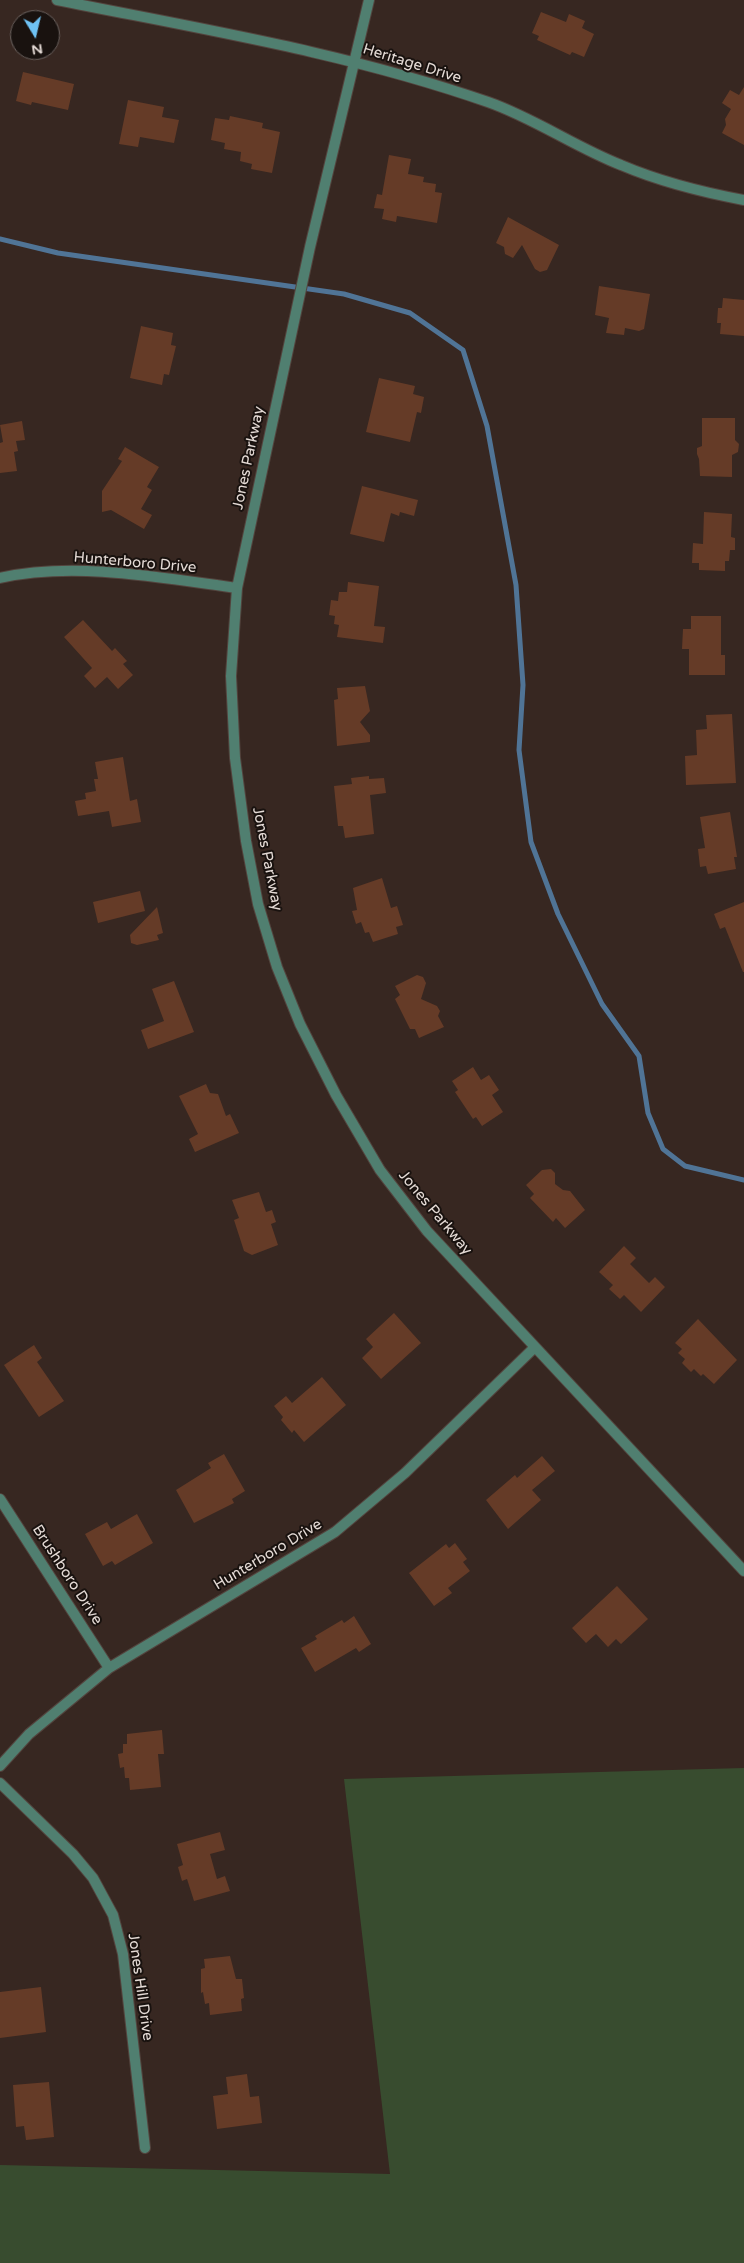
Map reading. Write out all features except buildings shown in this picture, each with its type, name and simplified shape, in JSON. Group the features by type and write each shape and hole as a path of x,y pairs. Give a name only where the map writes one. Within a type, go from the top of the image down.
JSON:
{"street":[{"name":"Heritage Drive","path":"57,0 354,62 488,102 551,130 620,165 689,190 744,200"},
{"name":"Jones Parkway","path":"369,0 310,247 237,588 231,676 235,758 246,841 255,886 277,966 300,1024 336,1095 380,1170 427,1231 534,1348 744,1571"},
{"name":"Hunterboro Drive","path":"0,578 81,570 156,577 237,588"},
{"name":"Hunterboro Drive","path":"0,1766 29,1734 109,1668 335,1532 405,1473 534,1348"},
{"name":"Brushboro Drive","path":"0,1499 109,1668"},
{"name":"Jones Hill Drive","path":"0,1783 73,1854 93,1878 113,1915 123,1954 145,2148"}],"green space":[{"path":"744,1768 744,2263 0,2263 0,2165 390,2174 344,1779"}],"waterway":[{"path":"0,239 58,253 344,294 410,313 463,350 487,426 516,585 523,685 519,750 531,842 558,914 602,1004 639,1056 648,1113 663,1149 685,1166 744,1180"}]}
